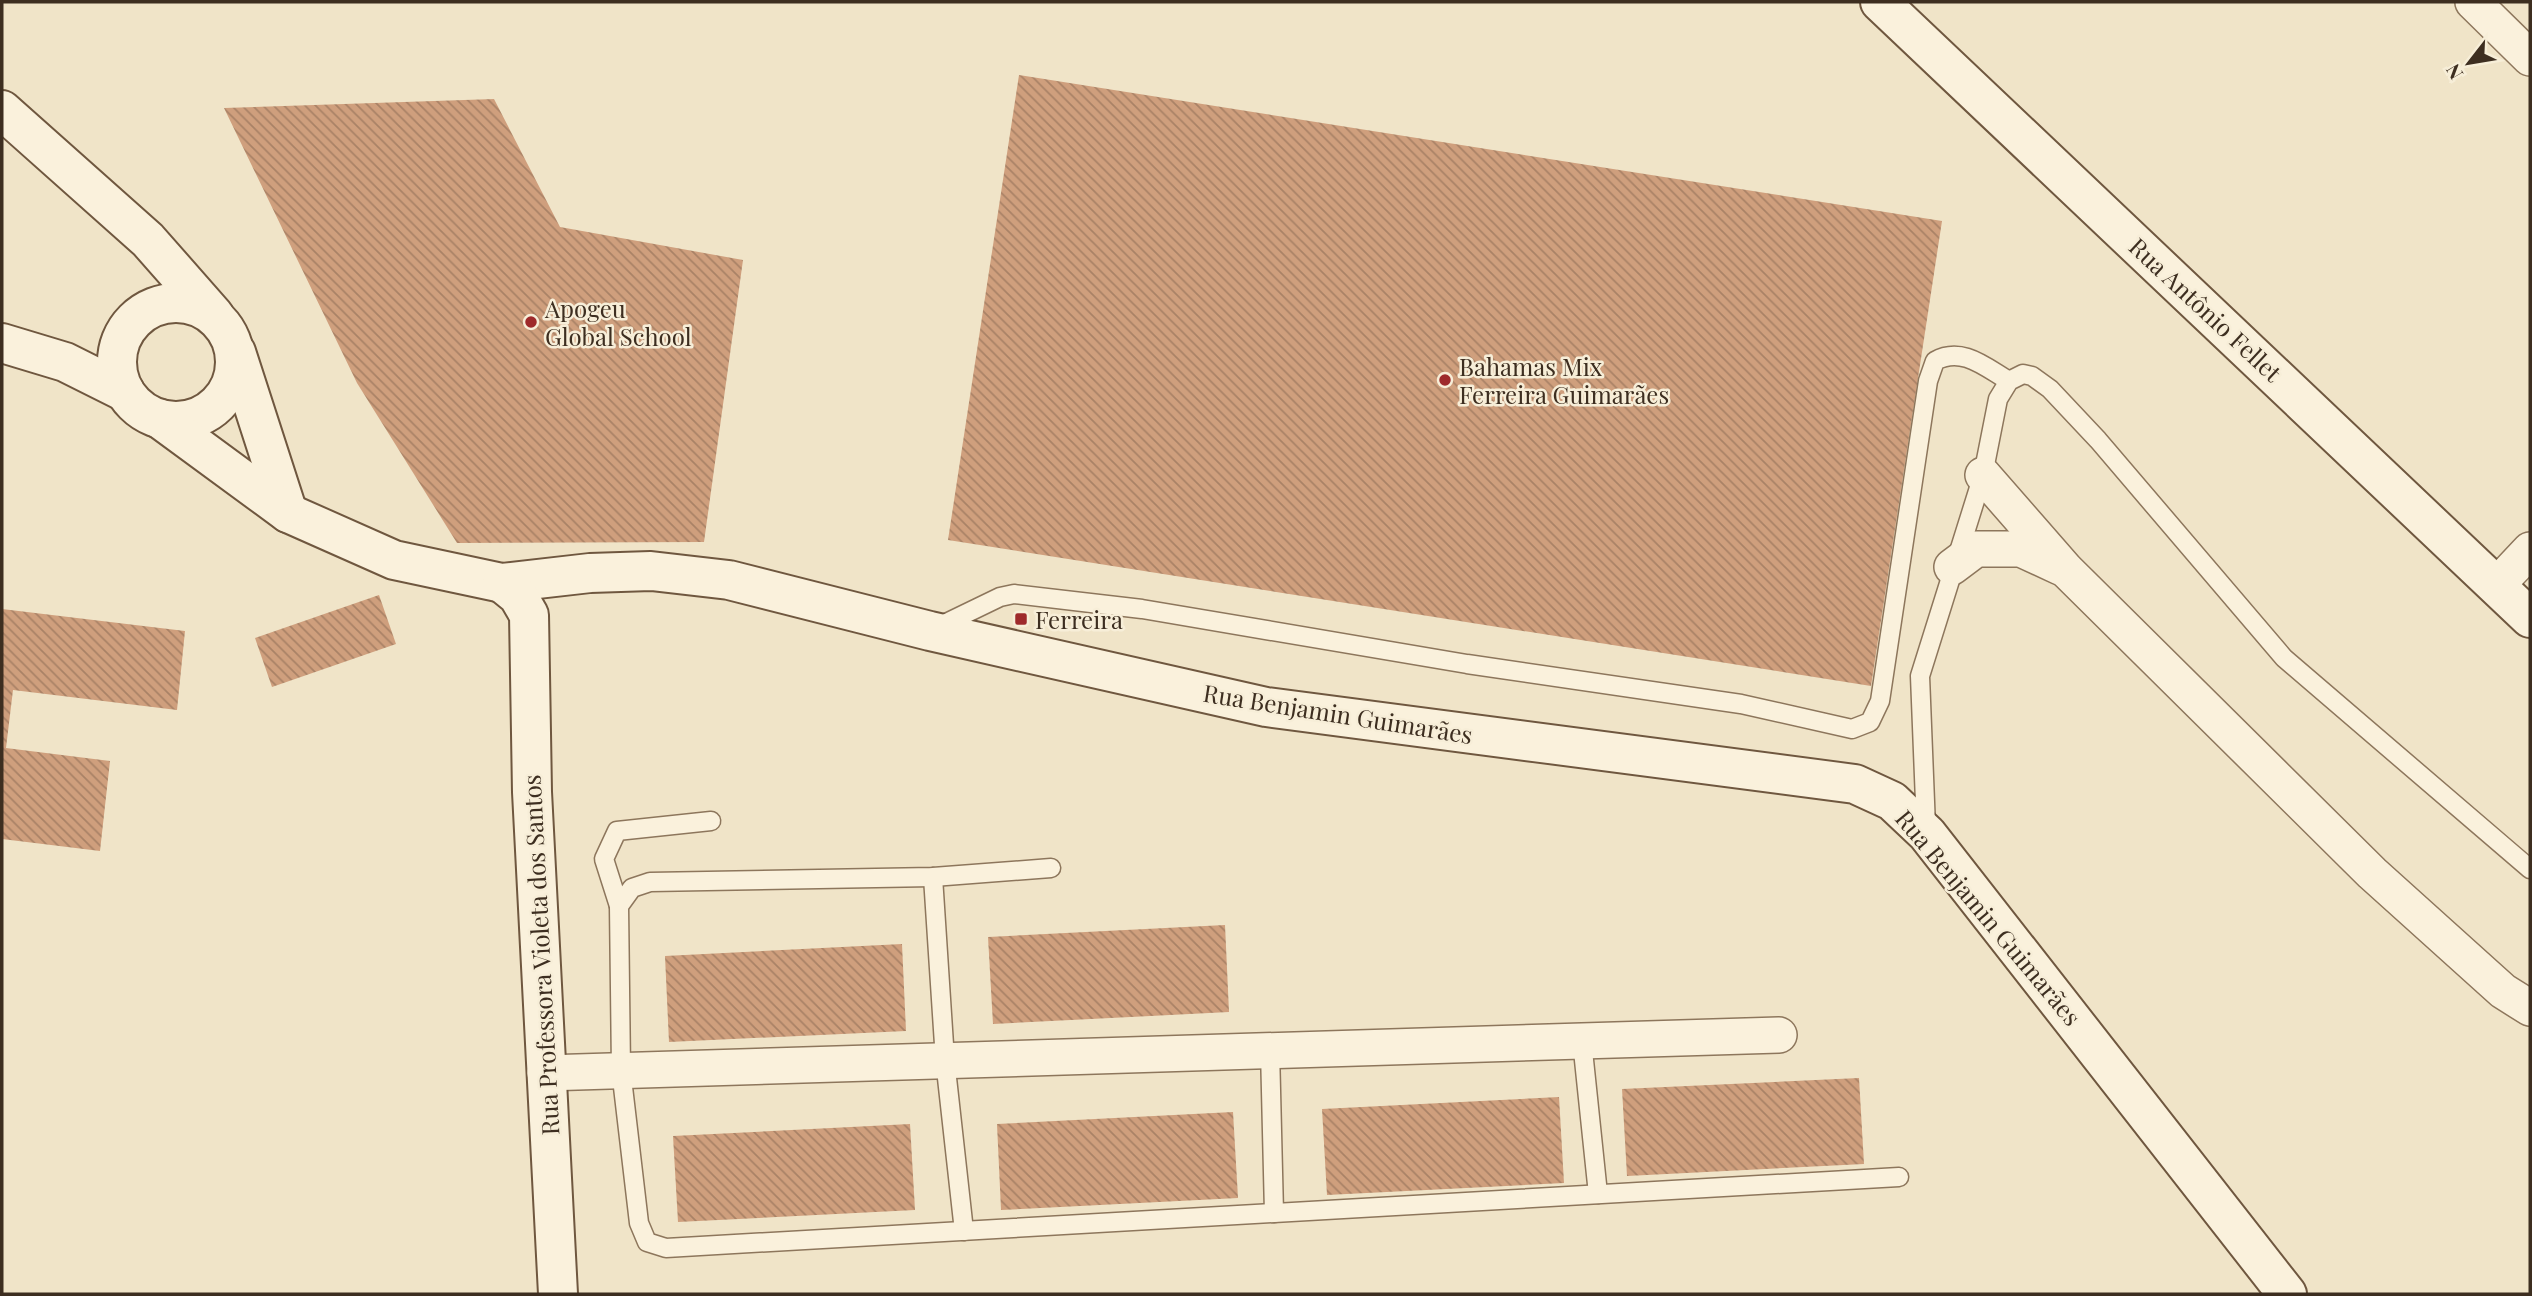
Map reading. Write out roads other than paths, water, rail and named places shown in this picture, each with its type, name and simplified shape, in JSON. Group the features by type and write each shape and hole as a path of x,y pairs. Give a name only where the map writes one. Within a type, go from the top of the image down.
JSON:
{"street":[{"name":"Rua Antônio Fellet","path":"1880,2 2530,618"},
{"path":"2473,2 2530,58"},
{"path":"2,110 148,240 228,332 288,513"},
{"path":"125,392 118,375 117,356 121,338 131,322 146,310 163,303 181,302 200,306 215,316"},
{"path":"2,342 65,362 125,392 146,413 160,419 180,421 200,417 217,406 229,389 236,370 235,350"},
{"name":"Rua Benjamin Guimarães","path":"160,419 288,513 394,560 502,583 650,571 729,580 930,631 1266,707 1855,784 1892,801 1927,834 2287,1294"},
{"path":"1983,475 2066,570 2372,873 2503,990 2530,1008"},
{"path":"1952,567 1976,549 2021,549 2066,570"},
{"path":"2497,585 2530,550"},
{"path":"502,583 518,596 529,615 542,596 576,575"},
{"name":"Rua Professora Violeta dos Santos","path":"529,615 532,792 558,1294"},
{"path":"545,1073 1779,1035"}],"lane":[{"path":"930,631 1000,597 1014,594 1142,609 1467,664 1741,704 1852,729 1870,722 1880,701 1928,381 1935,360 1949,353 1964,355 2009,381"},
{"path":"1927,834 1920,676 1983,475 1998,399 2009,381 2023,374 2032,376 2060,398 2284,658 2530,869"},
{"path":"712,821 617,831 604,859 619,906 621,1070 639,1223 647,1242 666,1248 1899,1177"},
{"path":"619,906 632,888 650,882 933,877 1051,868"},
{"path":"933,877 945,1060 964,1231"},
{"path":"1582,1041 1598,1194"},
{"path":"1270,1050 1275,1213"}],"place":[{"name":"Apogeu Global School","path":"531,322"},
{"name":"Bahamas Mix Ferreira Guimarães","path":"1445,380"},
{"name":"Ferreira","path":"1021,619"}]}
